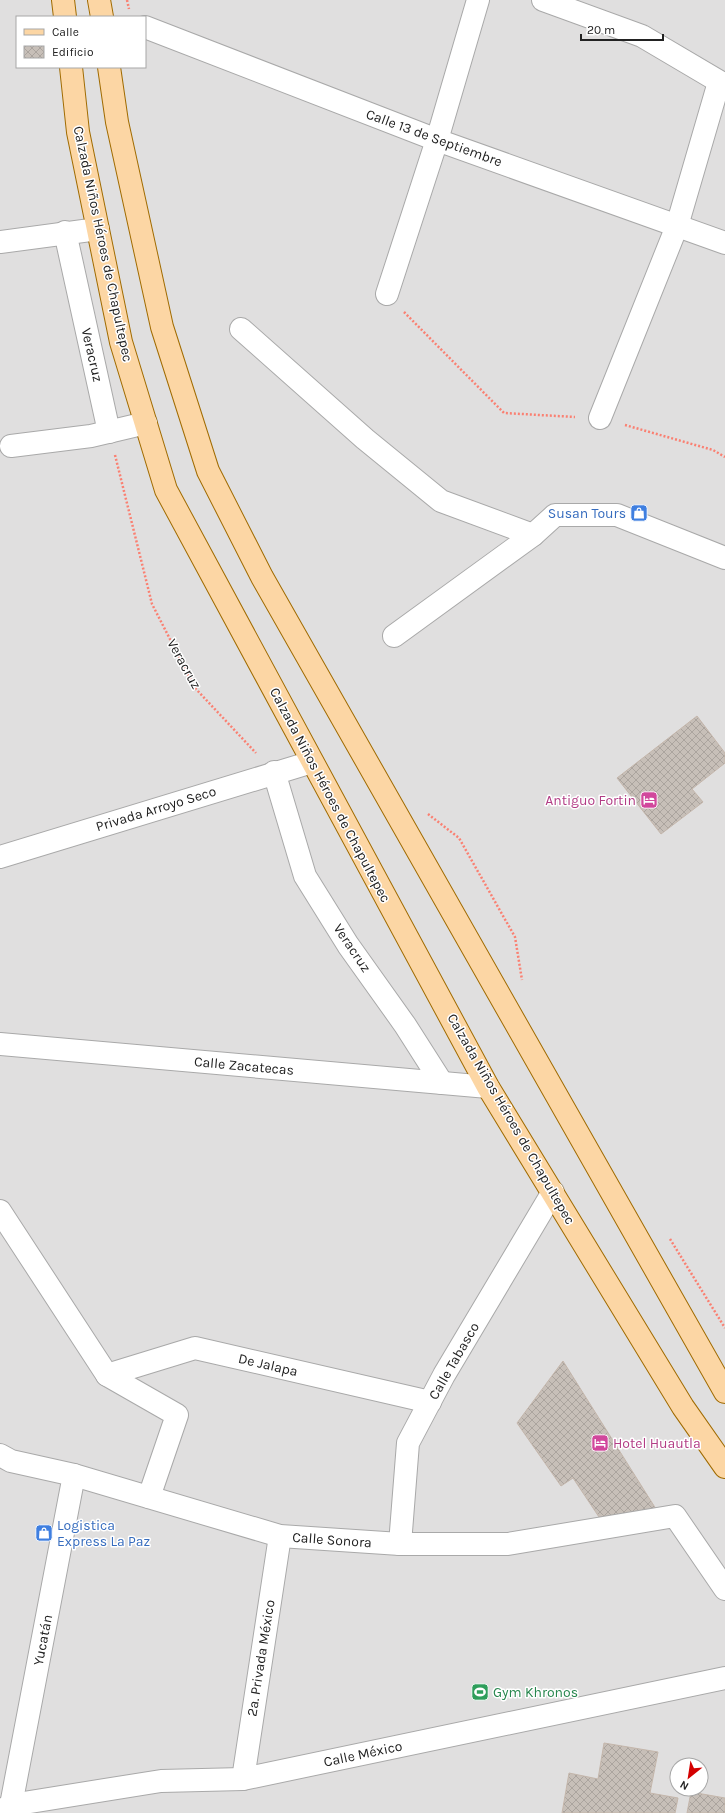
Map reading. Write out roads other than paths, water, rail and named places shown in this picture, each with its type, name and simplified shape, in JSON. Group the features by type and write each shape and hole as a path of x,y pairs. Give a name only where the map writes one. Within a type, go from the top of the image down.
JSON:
{"main road":[{"path":"63,0 65,16"},
{"name":"Calzada Niños Héroes de Chapultepec","path":"71,68 78,132 121,342 166,490 488,1087 684,1406 725,1467"},
{"path":"109,68 117,122 162,327 208,471 262,577 725,1392"}],"street":[{"path":"387,294 437,140 478,0"},
{"path":"544,0 642,36 722,84 677,226 600,418"},
{"name":"Calle 13 de Septiembre","path":"146,27 437,140 725,243"},
{"path":"0,242 65,232 98,229"},
{"name":"Veracruz","path":"65,232 109,432"},
{"path":"241,328 365,439 441,501 533,535"},
{"path":"11,446 109,432 146,423"},
{"path":"394,636 533,535 555,515 617,515 725,558"},
{"name":"Privada Arroyo Seco","path":"0,857 274,772 312,762"},
{"name":"Veracruz","path":"274,772 305,876 348,945 405,1025 442,1083"},
{"name":"Calle Zacatecas","path":"0,1044 488,1087"},
{"name":"Calle Tabasco","path":"400,1544 408,1443 430,1402 553,1192"},
{"path":"0,1211 108,1375 177,1415 149,1497"},
{"name":"De Jalapa","path":"108,1375 195,1348 430,1402"},
{"name":"Calle Sonora","path":"0,1455 11,1461 74,1475 280,1536 400,1544 508,1544 675,1516 725,1589"},
{"name":"Yucatán","path":"6,1808 74,1475"},
{"name":"2a. Privada México","path":"243,1779 280,1536"},
{"name":"Calle México","path":"6,1808 161,1781 243,1779 725,1678"}],"place":[{"name":"Susan Tours","path":"639,513"},
{"name":"Antiguo Fortin","path":"649,800"},
{"name":"Hotel Huautla","path":"600,1443"},
{"name":"Logistica Express La Paz","path":"44,1533"},
{"name":"Gym Khronos","path":"480,1692"}]}
